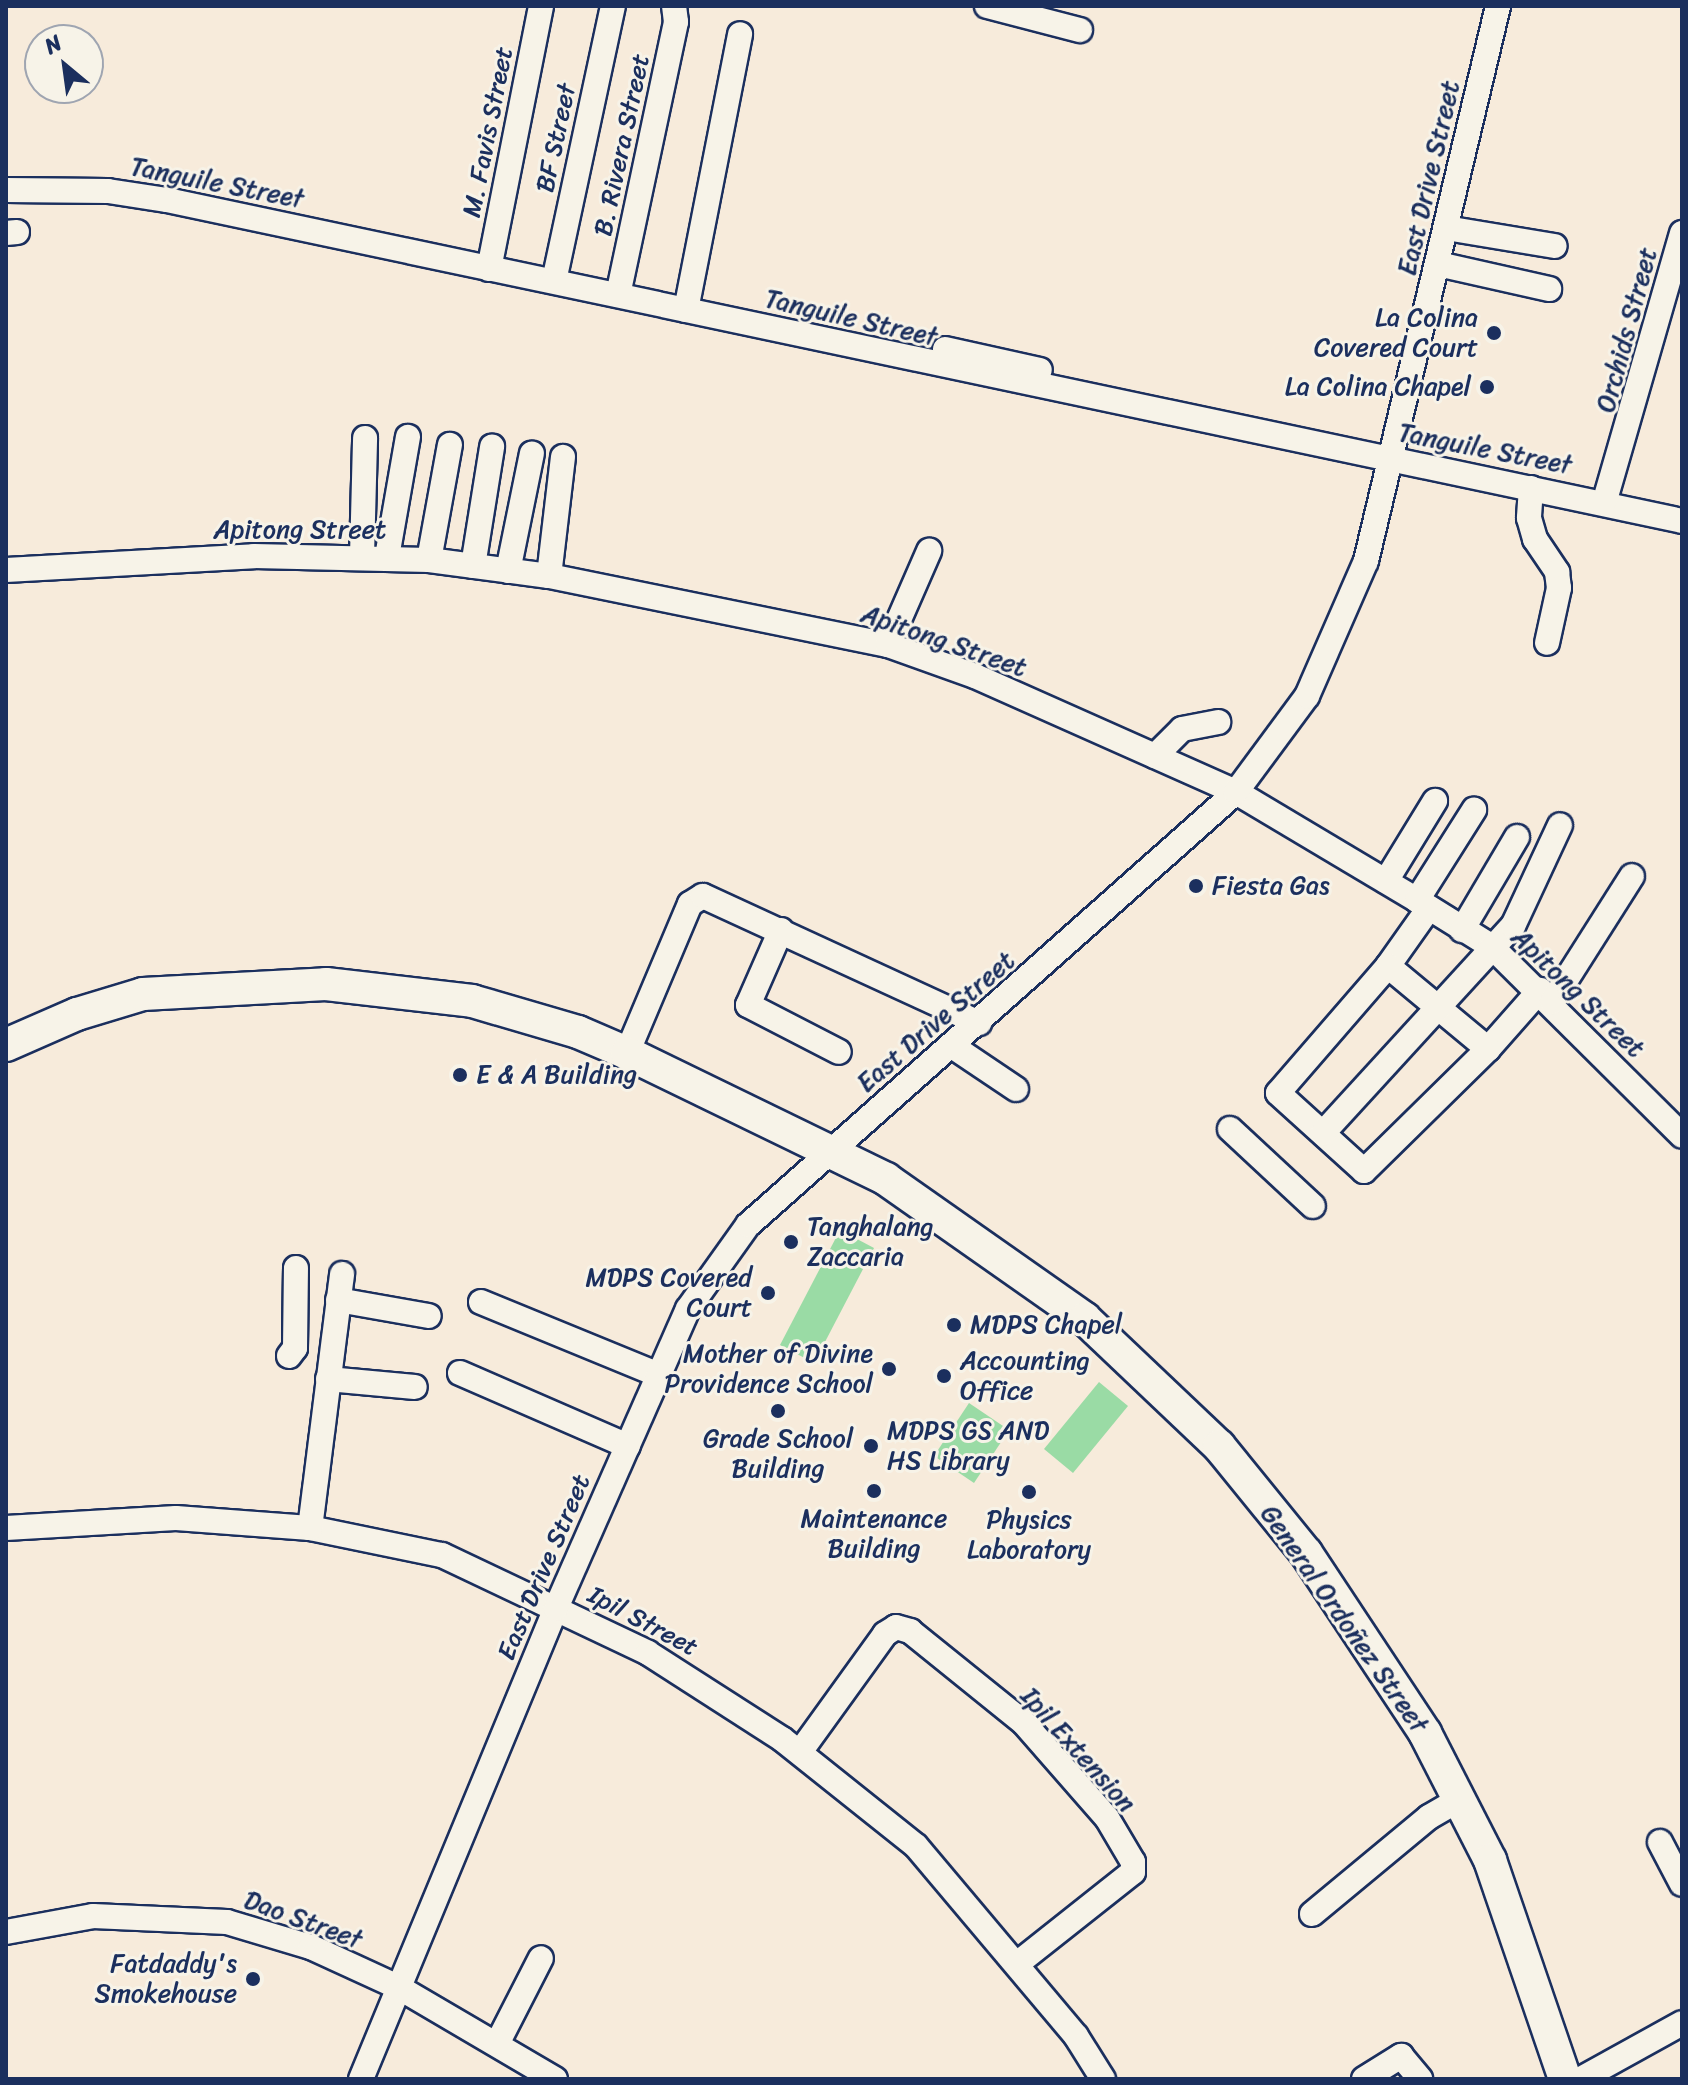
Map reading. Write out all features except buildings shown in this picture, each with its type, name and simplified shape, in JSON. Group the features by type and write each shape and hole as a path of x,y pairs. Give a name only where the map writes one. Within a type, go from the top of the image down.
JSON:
{"main road":[{"name":"General Ordoñez Street","path":"6,1045 77,1014 143,994 276,984 472,1001 578,1032 627,1053 830,1149 886,1179 1050,1290 1219,1446 1306,1553 1425,1733 1459,1800 1500,1886 1565,2079"}],"street":[{"name":"M. Favis Street","path":"489,269 541,6"},
{"name":"BF Street","path":"554,281 613,6"},
{"name":"B. Rivera Street","path":"618,295 676,22 674,6"},
{"name":"East Drive Street","path":"361,2079 556,1608 688,1309 748,1225 830,1149 979,1023 1236,792 1307,696 1330,654 1366,561 1498,6"},
{"path":"993,7 1080,30"},
{"path":"686,310 740,34"},
{"name":"Tanguile Street","path":"6,190 137,195 1531,488 1611,502 1682,521"},
{"path":"1446,228 1555,246"},
{"name":"Orchids Street","path":"1611,502 1625,442 1672,315 1682,233"},
{"path":"1438,264 1549,289"},
{"path":"945,349 1075,378"},
{"path":"387,557 408,437"},
{"path":"362,556 365,438"},
{"path":"429,560 450,445"},
{"path":"473,566 492,447"},
{"path":"508,571 532,453"},
{"path":"549,576 563,457"},
{"path":"1531,488 1535,539 1557,572 1559,588 1547,643"},
{"path":"888,645 929,551"},
{"name":"Apitong Street","path":"6,570 362,556 429,560 549,576 888,645 975,676 1236,792 1386,881 1491,946 1546,996 1682,1136"},
{"path":"1155,756 1182,729 1218,722"},
{"path":"1386,881 1435,801"},
{"path":"1474,810 1388,966 1278,1093 1369,1170 1488,1049 1546,996 1632,876"},
{"path":"1323,1133 1491,946 1513,926 1560,825"},
{"path":"1462,930 1517,837"},
{"path":"627,1053 696,897 714,898 979,1023"},
{"path":"781,930 748,1005 839,1052"},
{"path":"1388,966 1488,1049"},
{"path":"952,1046 1016,1089"},
{"path":"1230,1129 1313,1206"},
{"path":"289,1356 295,1348 296,1268"},
{"path":"310,1528 342,1274"},
{"path":"338,1300 429,1316"},
{"path":"481,1302 659,1375"},
{"path":"460,1373 628,1446"},
{"path":"328,1379 415,1387"},
{"name":"Ipil Street","path":"6,1528 176,1518 310,1528 442,1555 556,1608 692,1678 800,1752 916,1846 1076,2036 1103,2079"},
{"name":"Ipil Extension","path":"800,1752 885,1634 896,1627 910,1631 1024,1723 1107,1818 1133,1862 1133,1872 1017,1964"},
{"path":"1312,1914 1429,1817 1459,1800"},
{"path":"1660,1842 1682,1884"},
{"name":"Dao Street","path":"6,1932 93,1916 227,1922 311,1947 398,1987 498,2042 555,2079"},
{"path":"498,2042 541,1958"},
{"path":"1581,2079 1682,2023"},
{"path":"1364,2079 1401,2056 1420,2079"}],"green space":[{"path":"840,1230 874,1248 814,1363 780,1345"},
{"path":"1099,1382 1128,1406 1073,1473 1044,1449"},
{"path":"969,1403 1009,1430 974,1483 934,1456"}],"place":[{"name":"La Colina Covered Court","path":"1494,333"},
{"name":"La Colina Chapel","path":"1487,387"},
{"name":"Fiesta Gas","path":"1196,886"},
{"name":"E & A Building","path":"460,1075"},
{"name":"Tanghalang Zaccaria","path":"791,1242"},
{"name":"MDPS Covered Court","path":"768,1293"},
{"name":"MDPS Chapel","path":"954,1325"},
{"name":"Mother of Divine Providence School","path":"889,1369"},
{"name":"Accounting Office","path":"944,1376"},
{"name":"Grade School Building","path":"778,1411"},
{"name":"MDPS GS AND HS Library","path":"871,1446"},
{"name":"Maintenance Building","path":"874,1491"},
{"name":"Physics Laboratory","path":"1029,1492"},
{"name":"Fatdaddy's Smokehouse","path":"253,1979"}]}
